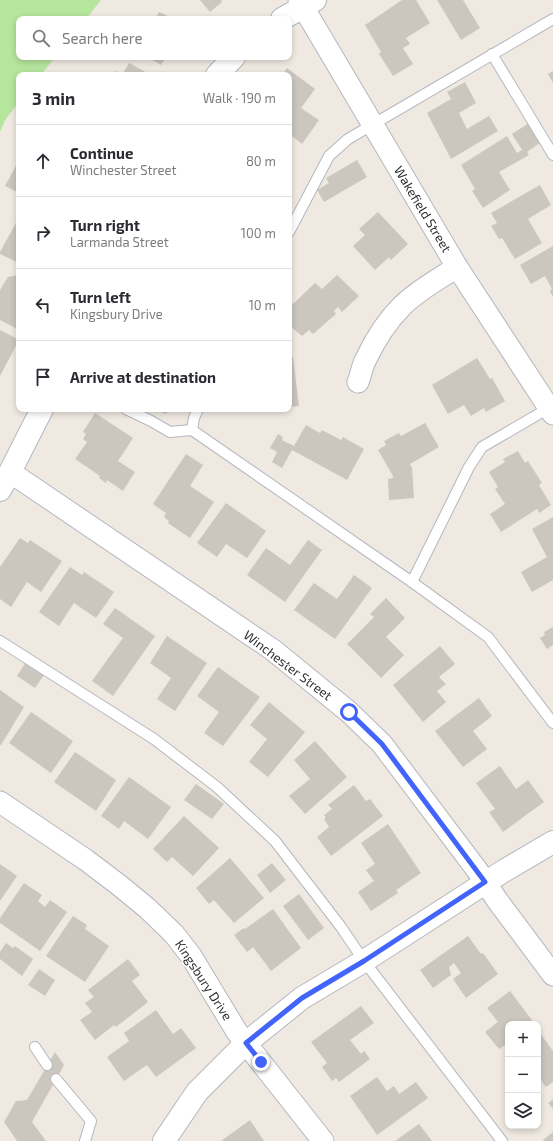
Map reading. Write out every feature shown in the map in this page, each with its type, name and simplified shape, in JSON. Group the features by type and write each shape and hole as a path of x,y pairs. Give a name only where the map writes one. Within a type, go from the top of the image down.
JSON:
{"street":[{"path":"286,16 306,2"},
{"name":"Wakefield Street","path":"306,2 373,125 457,267 551,411"},
{"path":"220,72 231,60"},
{"path":"358,382 365,360 390,320 403,305 421,290 457,267"},
{"path":"5,481 40,412"},
{"name":"Winchester Street","path":"5,481 273,650 349,712 382,744 553,975"},
{"name":"Kingsbury Drive","path":"0,802 86,860 119,885 147,908 174,934 191,956 237,1032 324,1141"},
{"path":"164,1141 197,1092 246,1043 302,998 364,961 485,882 553,842"}],"lane":[{"path":"292,226 329,156 348,139 553,18"},
{"path":"492,54 553,155"},
{"path":"412,582 469,467 482,447 551,411"},
{"path":"132,412 170,432 192,430 412,582 488,637 553,723"},
{"path":"192,430 197,412"},
{"path":"0,641 154,739 217,787 275,841 341,926 364,961 502,1141"},
{"path":"34,1047 47,1065"},
{"path":"56,1079 91,1122 85,1141"}],"green space":[{"path":"0,0 101,0 88,16 16,16 16,60 53,60 43,72 16,72 16,106 5,120 0,132"}],"building":[{"path":"200,0 221,0 222,2 210,12"},
{"path":"402,0 416,0 430,23 406,38 410,44 403,48 413,64 393,76 379,54 381,52 365,25"},
{"path":"437,0 463,0 480,28 461,40"},
{"path":"159,12 167,16 157,16"},
{"path":"152,60 164,60 161,65"},
{"path":"129,63 146,72 124,72"},
{"path":"287,68 315,89 301,108 319,120 302,144 292,136 292,72 284,72"},
{"path":"553,71 553,83 548,74"},
{"path":"465,82 476,103 459,113 467,129 489,116 498,131 451,159 427,113 451,99 447,92"},
{"path":"529,123 541,142 527,152 529,155 499,172 510,190 483,208 472,191 475,189 461,165 507,136 517,153 522,150 512,134"},
{"path":"357,160 367,177 324,202 317,190 329,183 326,178"},
{"path":"16,166 16,192 5,186"},
{"path":"540,185 551,205 528,219 542,243 515,259 502,238 499,239 491,226 497,223 491,213"},
{"path":"378,212 408,244 391,260 389,257 375,270 353,246 365,235 359,229"},
{"path":"16,223 16,262 0,254"},
{"path":"553,246 553,297 550,291 552,289 545,276 531,284 520,265"},
{"path":"337,275 359,296 342,312 338,307 334,311 336,314 313,334 309,330 302,336 292,328 292,303 293,304 315,283 322,289"},
{"path":"16,276 16,328 0,320 0,290 8,277"},
{"path":"0,330 16,338 16,346 0,376"},
{"path":"292,357 299,406 292,407"},
{"path":"477,358 490,379 492,378 505,401 486,412 484,408 471,416 464,405 448,414 432,385"},
{"path":"95,413 133,438 118,461 135,472 123,491 107,480 106,483 99,478 100,476 75,459 87,442 83,439 86,434 83,432"},
{"path":"425,423 439,447 410,464 412,468 414,498 389,500 388,479 393,478 393,476 378,450 386,445 384,441 399,433 401,436"},
{"path":"306,425 320,433 322,430 341,440 343,437 364,449 347,480 292,450 282,468 272,462 277,452 270,448 278,434 283,437 282,440 294,446"},
{"path":"518,451 525,463 528,461 542,483 539,485 551,505 539,513 537,509 501,532 490,514 505,504 495,489 498,487 489,472 505,462 503,459"},
{"path":"186,454 203,465 190,486 214,502 190,538 168,523 169,521 164,517 166,513 153,504"},
{"path":"226,503 266,531 247,558 226,544 217,557 197,543"},
{"path":"553,517 553,580 532,592 521,572 547,557 532,529"},
{"path":"20,538 28,543 30,540 62,561 41,592 27,582 11,607 0,599 0,567"},
{"path":"308,540 322,550 285,602 247,575 266,548 290,565"},
{"path":"70,567 82,575 84,572 114,592 96,618 74,603 59,626 39,612"},
{"path":"354,575 372,588 335,639 294,610 314,583 337,599"},
{"path":"386,598 405,618 386,637 404,655 381,678 347,644 374,617 370,614"},
{"path":"115,608 155,636 113,696 92,681 123,638 103,624"},
{"path":"553,627 553,645 547,649 540,638 545,635 544,632"},
{"path":"167,636 207,663 175,711 157,699 171,678 150,663"},
{"path":"440,646 455,664 439,677 446,684 437,691 446,702 423,722 393,685"},
{"path":"26,662 44,675 35,688 17,676"},
{"path":"218,667 260,697 223,746 204,733 219,712 197,696"},
{"path":"0,690 24,707 1,745 0,745"},
{"path":"479,698 492,716 473,731 487,749 463,767 435,731"},
{"path":"269,702 305,732 268,777 249,762 267,739 250,725"},
{"path":"31,712 73,741 51,773 9,743"},
{"path":"315,741 347,777 305,814 289,796 310,779 294,760"},
{"path":"75,752 116,780 96,811 54,782"},
{"path":"500,766 516,789 528,780 544,802 503,832 489,812 495,809 476,783"},
{"path":"129,777 171,807 148,839 124,821 119,829 101,816"},
{"path":"196,784 224,804 212,819 184,800"},
{"path":"354,785 366,801 370,799 383,816 331,856 317,837 329,827 324,819 326,818 324,815 332,809 328,805"},
{"path":"184,816 219,848 193,876 172,857 167,862 153,849"},
{"path":"388,824 421,873 396,890 398,893 371,911 358,892 374,881 366,870 375,864 361,843"},
{"path":"230,858 264,898 234,923 214,900 209,904 196,888"},
{"path":"272,863 286,880 270,893 257,875"},
{"path":"0,864 17,876 0,901"},
{"path":"24,883 42,895 38,901 45,907 50,900 67,912 40,951 0,923 0,918"},
{"path":"299,894 324,928 308,940 283,906"},
{"path":"273,909 301,948 271,971 253,947 247,952 234,935"},
{"path":"73,916 87,925 85,929 109,946 85,982 46,956"},
{"path":"468,936 481,954 483,953 498,974 466,998 453,979 461,973 454,963 449,967 451,975 433,988 420,970"},
{"path":"6,943 13,948 15,946 33,959 22,976 0,959 0,952"},
{"path":"128,959 140,975 132,981 148,1002 116,1027 114,1025 95,1040 80,1020 92,1012 85,1003 94,997 88,990"},
{"path":"39,969 55,980 45,996 28,985"},
{"path":"510,991 532,1021 505,1021 505,1045 499,1049 485,1032 498,1022 487,1008"},
{"path":"361,1006 374,1023 350,1040 361,1054 364,1051 370,1059 339,1082 336,1078 332,1081 322,1067 327,1063 311,1042"},
{"path":"156,1010 173,1034 181,1028 196,1048 156,1077 147,1065 124,1081 107,1057 129,1041 124,1033"},
{"path":"541,1034 553,1051 553,1082 546,1087 541,1080"},
{"path":"55,1052 64,1065 32,1122 46,1141 17,1141 4,1122 16,1101 27,1100"},
{"path":"377,1077 387,1091 394,1086 399,1094 416,1082 428,1098 377,1135 350,1096"},
{"path":"553,1099 553,1109 548,1103"},
{"path":"250,1120 264,1141 221,1141"},
{"path":"419,1124 432,1141 395,1141"},
{"path":"553,1132 553,1141 543,1140"}],"route":[{"path":"261,1062 246,1043 302,998 364,961 485,882 382,744 349,712"}]}
